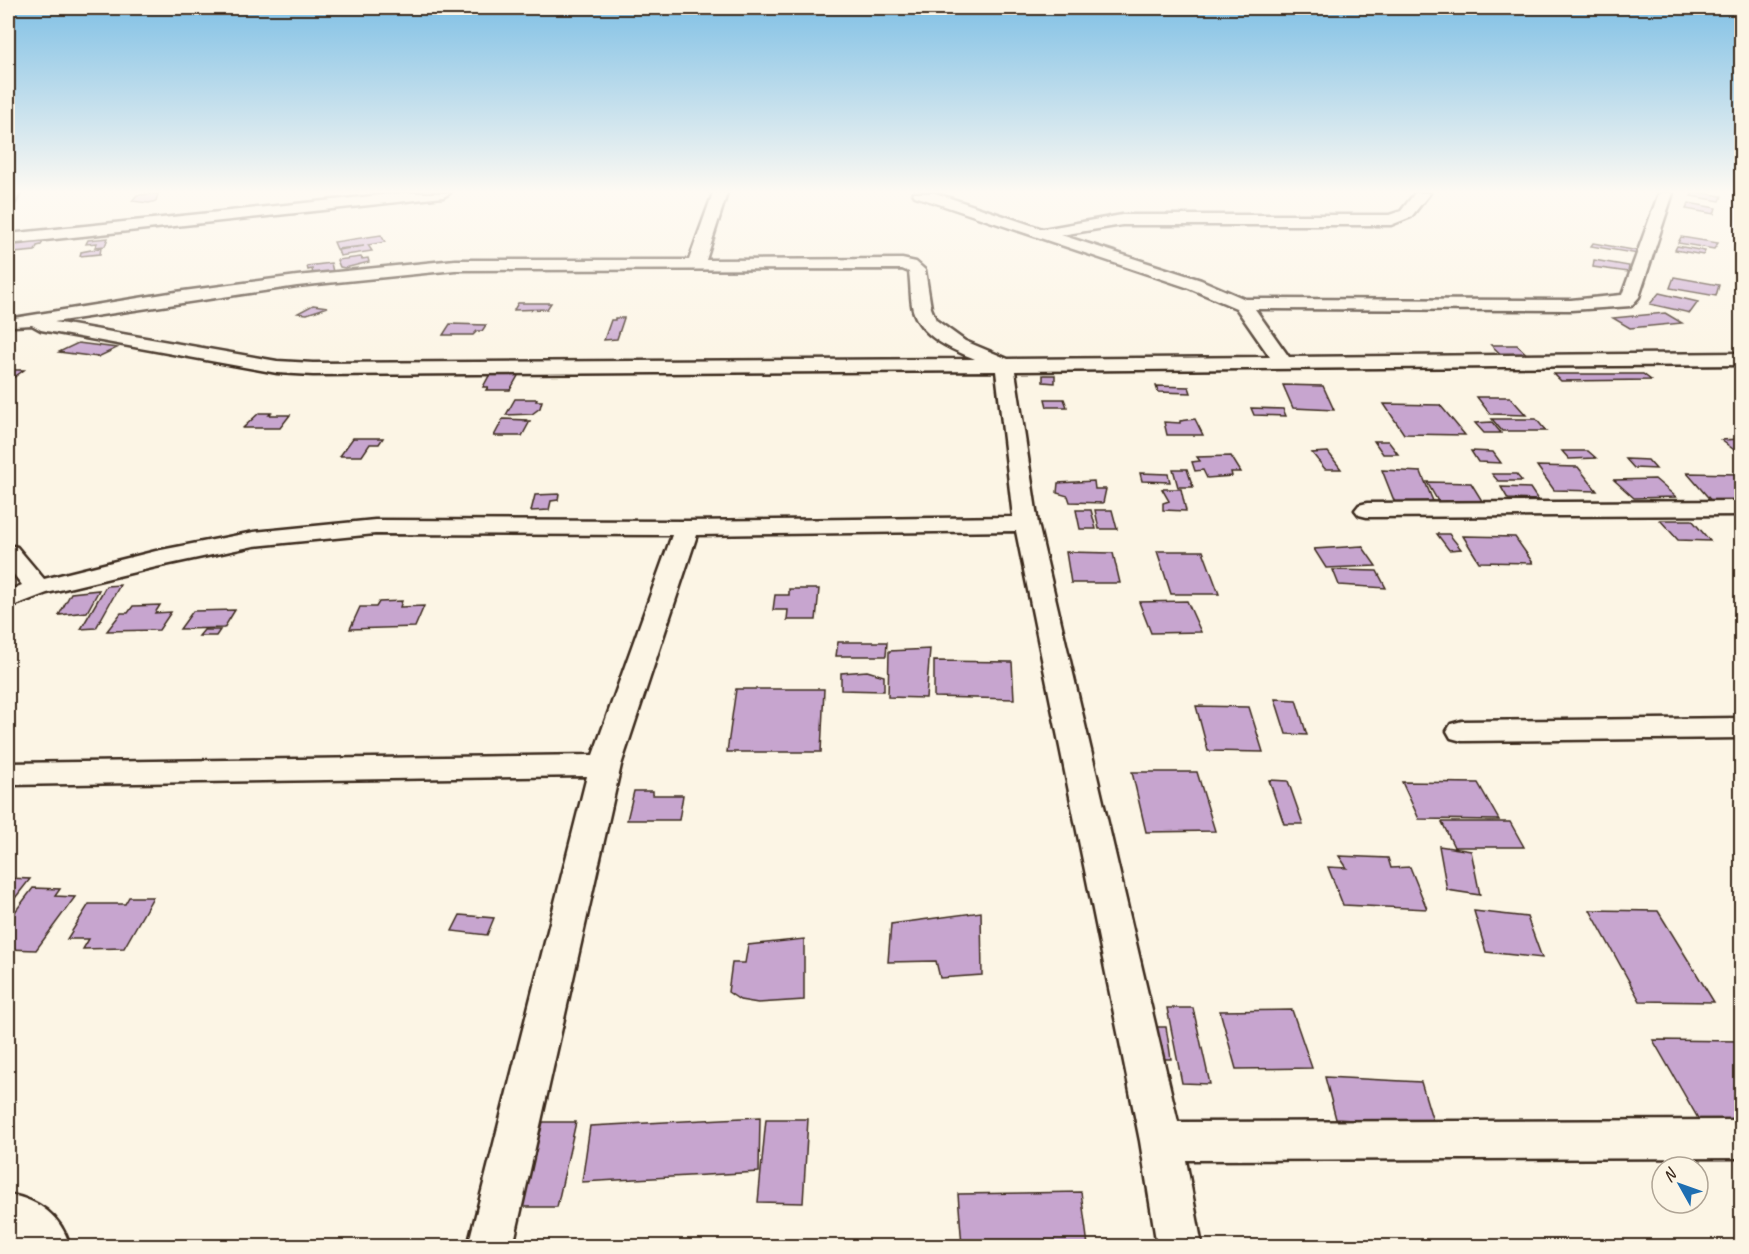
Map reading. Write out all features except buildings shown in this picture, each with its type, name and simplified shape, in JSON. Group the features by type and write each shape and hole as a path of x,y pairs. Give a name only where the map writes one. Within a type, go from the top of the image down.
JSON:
{"street":[{"path":"696,264 700,252"},
{"path":"1097,252 1195,284 1242,304 1571,306 1624,302 1630,297 1646,252"},
{"path":"14,321 176,297 455,265 910,265 917,270 923,313 932,329 946,338 1005,365"},
{"path":"1242,304 1284,364"},
{"path":"14,321 277,367 313,369 1742,359"},
{"path":"1005,365 1026,524 1161,1141 1179,1246"},
{"path":"1367,510 1742,508"},
{"path":"8,600 38,588 156,559 254,539 375,527 687,528 1026,524"},
{"path":"490,1246 605,765 687,528"},
{"path":"8,552 38,588"},
{"path":"1462,731 1742,728"},
{"path":"8,774 605,765"},
{"path":"1161,1141 1742,1139"},
{"path":"8,1215 21,1218 41,1231 48,1246"}]}
